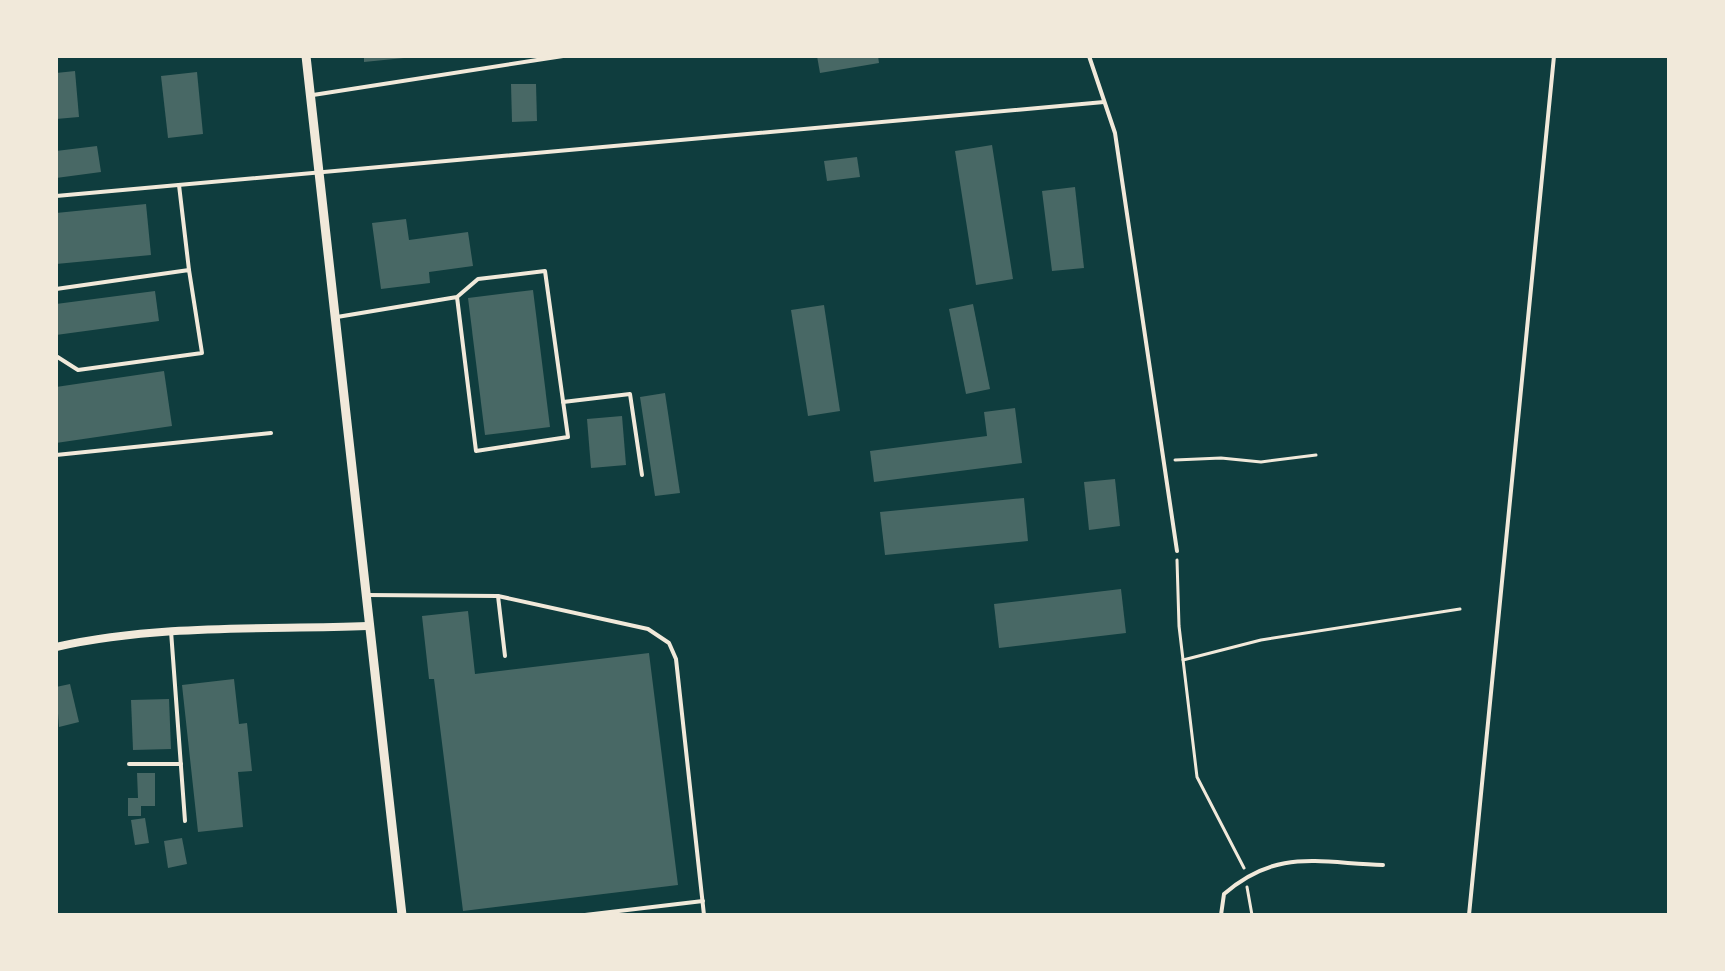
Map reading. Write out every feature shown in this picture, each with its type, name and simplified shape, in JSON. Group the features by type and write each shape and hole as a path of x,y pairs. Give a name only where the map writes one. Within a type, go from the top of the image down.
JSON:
{"street":[{"path":"306,56 367,595 367,626 402,915"},
{"path":"56,647 105,636 171,629 367,626"}],"lane":[{"path":"310,95 563,56"},
{"path":"1089,56 1115,133 1177,551"},
{"path":"1469,915 1554,56"},
{"path":"56,196 1104,102"},
{"path":"56,356 78,370 202,353 179,184"},
{"path":"56,289 189,270"},
{"path":"337,317 457,297 478,279 545,271 568,437 476,451 457,297"},
{"path":"563,402 630,394 642,475"},
{"path":"56,455 271,433"},
{"path":"367,595 498,596 648,629 669,643 676,659 704,915"},
{"path":"498,596 505,656"},
{"path":"171,629 185,821"},
{"path":"129,764 181,764"},
{"path":"1221,915 1224,894 1261,867 1289,861 1383,865"},
{"path":"585,915 703,901"}],"path":[{"path":"1163,460 1221,458 1261,462 1316,455"},
{"path":"1177,551 1183,660 1197,777 1243,861 1252,915"},
{"path":"1183,660 1261,640 1460,609"}],"building":[{"path":"364,56 404,56 404,58 364,62"},
{"path":"817,56 878,56 879,63 820,73"},
{"path":"75,71 79,117 56,119 56,73"},
{"path":"197,72 203,134 168,138 161,76"},
{"path":"511,84 536,84 537,121 512,122"},
{"path":"992,145 1013,279 976,285 955,151"},
{"path":"97,146 101,172 56,178 56,151"},
{"path":"857,157 860,177 827,181 824,161"},
{"path":"1075,187 1084,268 1052,271 1042,191"},
{"path":"146,204 151,255 56,264 56,213"},
{"path":"406,219 409,240 468,232 473,266 429,272 430,283 381,289 372,223"},
{"path":"533,290 550,427 485,435 468,298"},
{"path":"155,291 159,321 56,335 56,304"},
{"path":"973,304 990,389 966,394 949,309"},
{"path":"824,305 840,411 808,416 791,310"},
{"path":"164,371 172,426 56,443 56,387"},
{"path":"665,393 680,493 655,496 640,397"},
{"path":"1015,408 1022,463 874,482 870,451 987,436 984,412"},
{"path":"622,416 626,465 591,468 587,419"},
{"path":"1115,479 1120,526 1089,530 1084,482"},
{"path":"1024,498 1028,541 885,555 880,512"},
{"path":"1121,589 1126,633 999,648 994,604"},
{"path":"468,611 475,674 649,653 678,885 463,911 434,679 429,679 422,616"},
{"path":"234,679 239,724 247,723 252,771 238,772 243,827 198,832 182,685"},
{"path":"70,684 79,722 59,727 56,687"},
{"path":"169,699 171,749 133,750 131,700"},
{"path":"137,773 155,773 155,806 141,806 141,816 128,816 128,798 138,798"},
{"path":"145,818 149,843 135,845 131,820"},
{"path":"182,838 187,864 168,868 164,841"}]}
